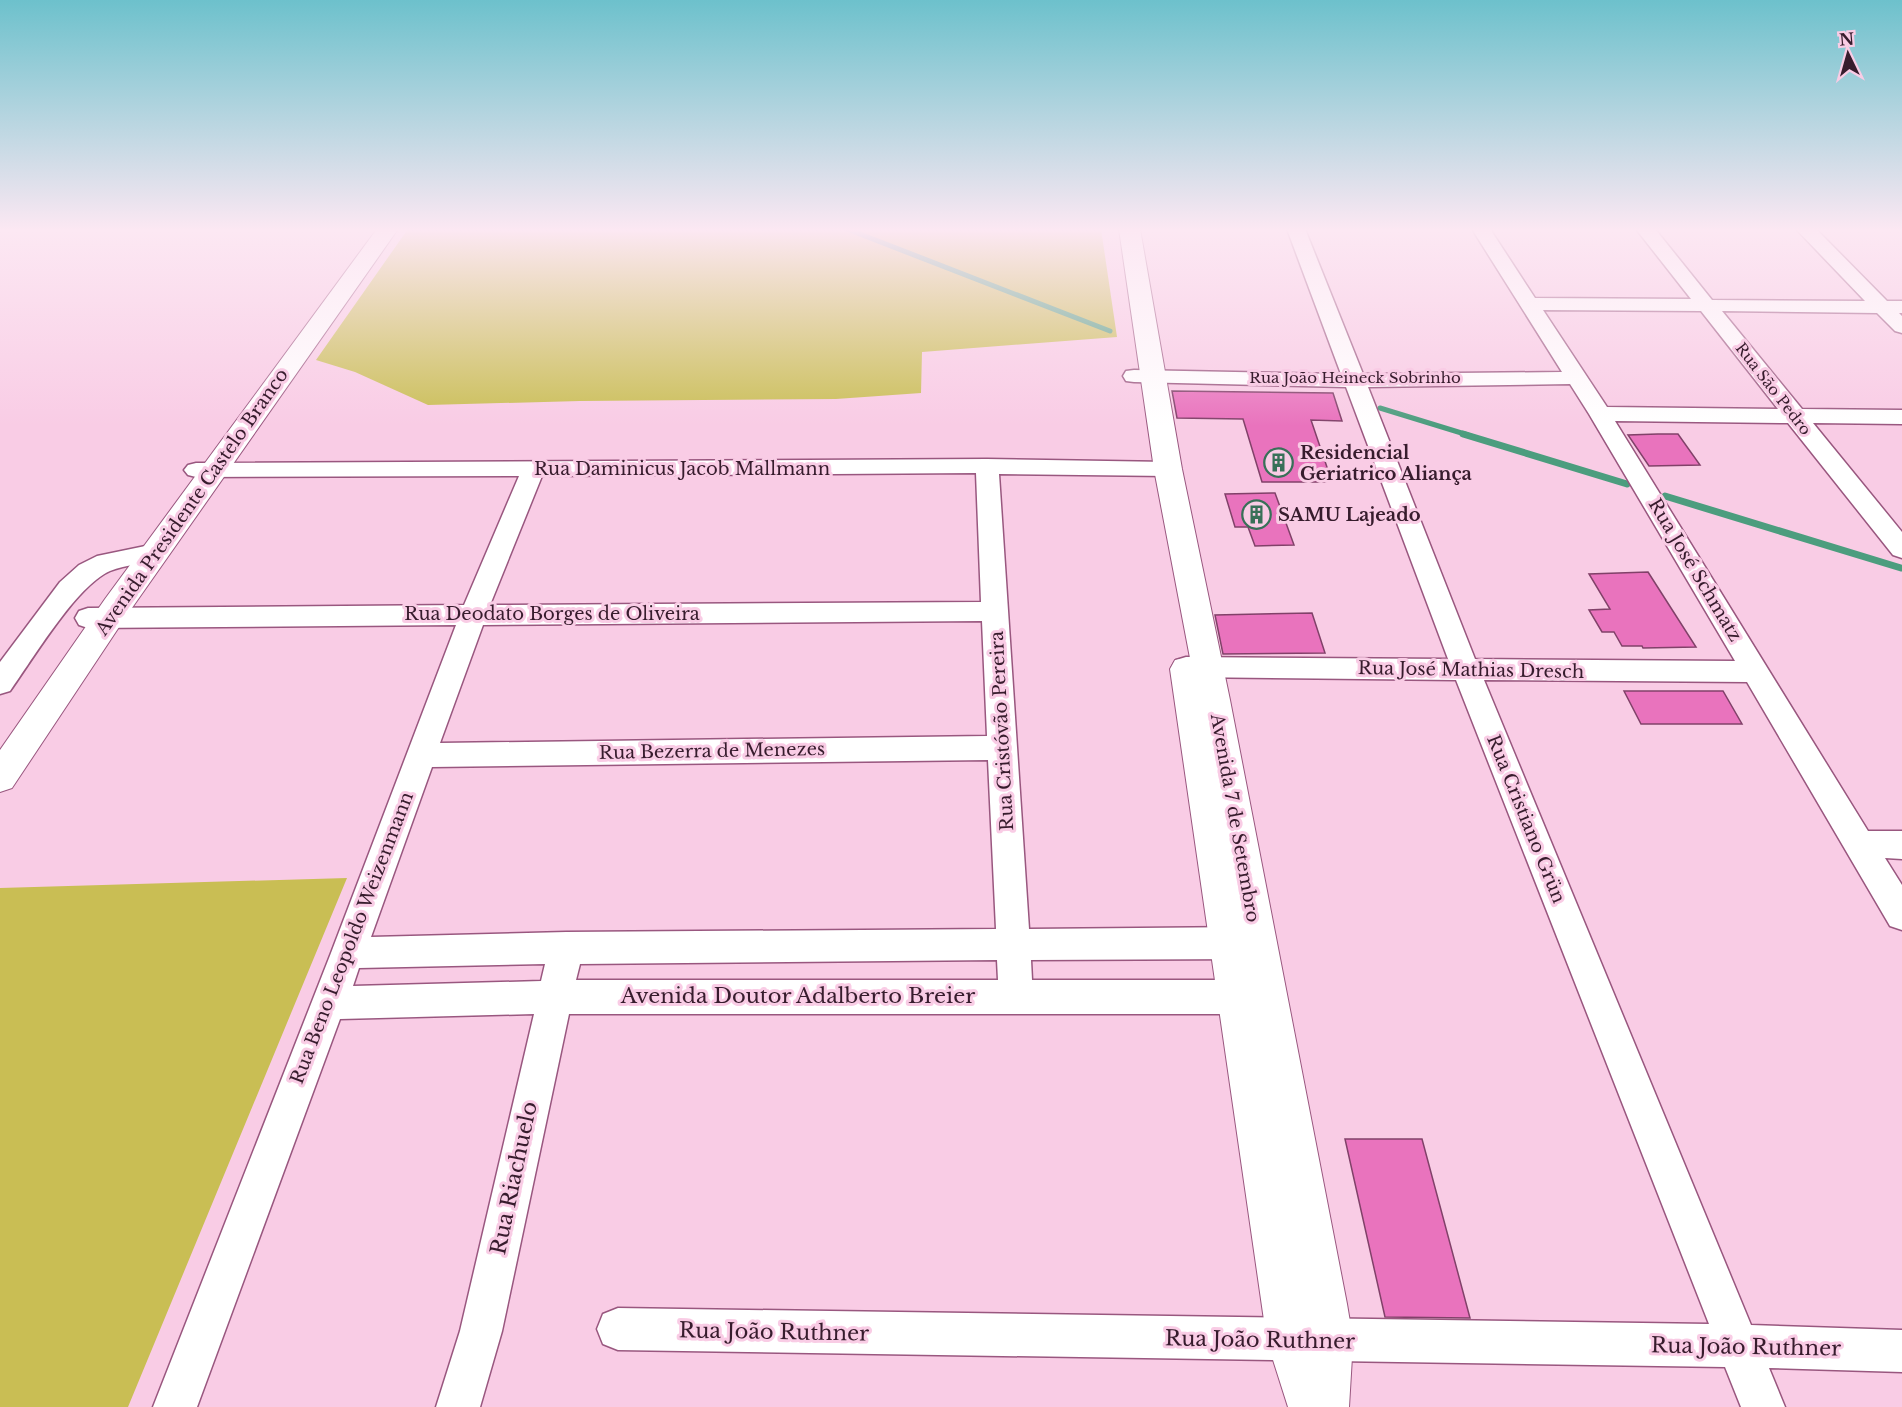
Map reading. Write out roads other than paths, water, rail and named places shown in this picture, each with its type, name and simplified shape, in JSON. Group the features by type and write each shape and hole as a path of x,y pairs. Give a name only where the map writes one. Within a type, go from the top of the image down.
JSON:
{"main road":[{"name":"Avenida Presidente Castelo Branco","path":"0,749 99,618 327,295"},
{"name":"Avenida Presidente Castelo Branco","path":"205,470 338,295"},
{"name":"Avenida 7 de Setembro","path":"1127,295 1197,667 1310,1341 1324,1407"},
{"name":"Avenida 7 de Setembro","path":"1135,295 1143,376"},
{"name":"Avenida Presidente Castelo Branco","path":"0,778 99,618"},
{"name":"Avenida 7 de Setembro","path":"1310,1341 1313,1407"}],"street":[{"name":"Rua Cristiano Grün","path":"1321,295 1466,671 1763,1407"},
{"name":"Rua José Schmatz","path":"1522,295 1600,414 1902,915"},
{"name":"Rua São Pedro","path":"1699,295 1902,549"},
{"path":"1869,295 1902,327"},
{"path":"1528,304 1902,306"},
{"name":"Rua João Heineck Sobrinho","path":"1143,376 1355,381 1576,378"},
{"path":"1600,414 1902,417"},
{"name":"Rua Daminicus Jacob Mallmann","path":"205,470 987,466 1159,470"},
{"name":"Rua Cristóvão Pereira","path":"987,466 1016,995"},
{"name":"Rua Beno Leopoldo Weizenmann","path":"176,1407 473,615 533,470"},
{"path":"0,683 69,589 88,571 106,562 144,554"},
{"name":"Rua Deodato Borges de Oliveira","path":"99,618 995,611"},
{"name":"Rua José Mathias Dresch","path":"1197,667 1756,672"},
{"name":"Rua Bezerra de Menezes","path":"421,755 1004,748"},
{"path":"1858,844 1902,844"},
{"path":"348,953 566,948 1244,943"},
{"name":"Rua Riachuelo","path":"458,1407 481,1330 566,948"},
{"name":"Avenida Doutor Adalberto Breier","path":"328,1003 555,997 1016,995 1253,997"},
{"name":"Rua João Ruthner","path":"618,1329 1738,1346 1902,1351"}],"waterway":[{"path":"1016,295 1110,331"},
{"path":"1380,408 1468,435"},
{"path":"1463,434 1627,484"},
{"path":"1665,496 1901,568"}],"place":[{"name":"Residencial Geriatrico Aliança","path":"1279,463"},
{"name":"SAMU Lajeado","path":"1257,515"}]}
